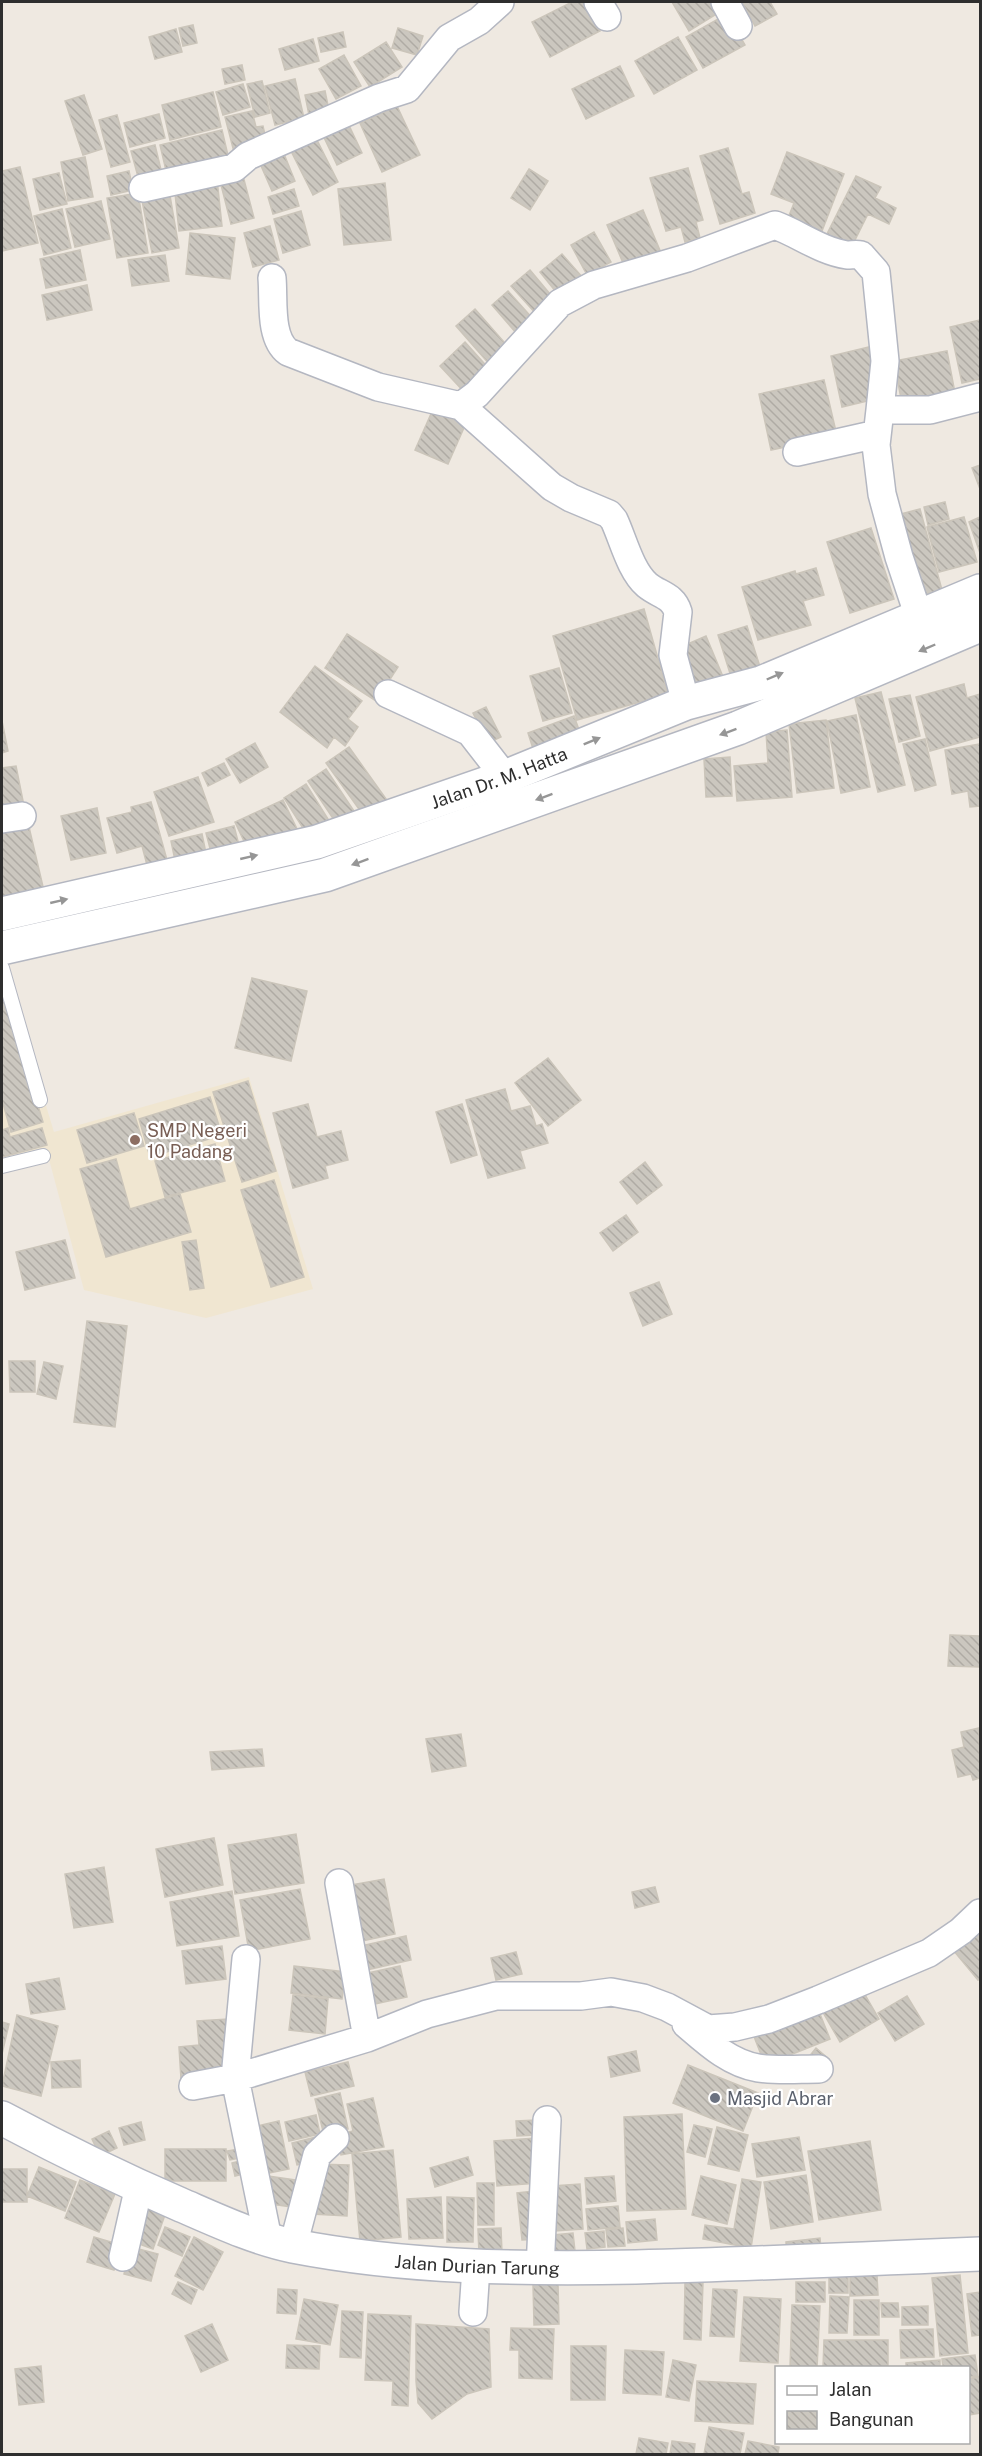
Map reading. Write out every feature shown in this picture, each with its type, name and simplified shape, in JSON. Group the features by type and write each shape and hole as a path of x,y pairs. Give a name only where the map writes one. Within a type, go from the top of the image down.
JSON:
{"main road":[{"name":"Jalan Dr. M. Hatta","path":"2,914 317,842 505,777 686,702 761,683 981,591"},
{"name":"Jalan Dr. M. Hatta","path":"2,948 325,875 738,728 981,625"},
{"name":"Jalan Durian Tarung","path":"2,2118 139,2186 206,2216 280,2243 387,2260 476,2268 540,2269 773,2264 981,2254"}],"street":[{"path":"143,188 234,168 248,156 379,98 407,89 449,38 479,21 500,2"},
{"path":"725,2 738,26"},
{"path":"461,406 484,387 560,303 594,285 687,258 775,225 797,234 812,244 849,255 861,255 876,272 885,361 876,446 882,494 918,617"},
{"path":"272,278 276,333 282,348 378,387 461,406 552,486 571,498 609,514 614,520 634,567 646,584 671,599 677,607 673,656 686,702"},
{"path":"797,452 879,422 981,397"},
{"path":"388,694 470,732 505,777"},
{"path":"339,1883 367,2038"},
{"path":"193,2086 235,2078 367,2038 427,2014 496,1996 581,1996 611,1992 643,1998 667,2007 708,2029 735,2027 769,2019 929,1953 981,1914"},
{"path":"246,1959 235,2078 280,2243"},
{"path":"667,2007 705,2042 733,2061 758,2068 819,2070"},
{"path":"540,2269 548,2120"},
{"path":"280,2243 316,2155 335,2138"},
{"path":"123,2257 139,2186"},
{"path":"473,2312 476,2268"}],"lane":[{"path":"2,968 40,1100"},
{"path":"2,1166 43,1156"}],"shaded area":[{"name":"SMP Negeri 10 Padang","path":"2,961 54,1132 249,1077 313,1289 206,1318 84,1290 46,1148 2,1160"}],"building":[{"path":"572,2 584,2 600,31 550,57 532,22"},
{"path":"672,2 718,2 723,10 689,31"},
{"path":"742,2 770,2 777,14 755,26"},
{"path":"727,14 745,45 703,68 686,37"},
{"path":"193,25 197,43 183,46 179,28"},
{"path":"398,28 423,36 417,55 392,48"},
{"path":"176,29 182,52 155,59 149,37"},
{"path":"343,32 346,47 321,52 318,38"},
{"path":"678,37 697,70 654,94 635,61"},
{"path":"313,39 319,61 285,70 279,49"},
{"path":"386,42 402,67 370,87 354,62"},
{"path":"344,55 361,86 336,99 319,69"},
{"path":"242,65 245,80 225,84 222,69"},
{"path":"620,66 634,96 586,119 572,89"},
{"path":"295,79 304,118 275,125 265,86"},
{"path":"262,81 270,113 255,117 247,84"},
{"path":"243,84 250,107 223,115 216,92"},
{"path":"325,91 330,115 310,120 305,95"},
{"path":"213,92 221,127 170,140 162,105"},
{"path":"84,95 102,149 83,155 65,101"},
{"path":"397,106 420,155 382,172 360,123"},
{"path":"252,111 256,127 263,126 267,144 234,152 225,117"},
{"path":"159,114 165,138 130,147 124,123"},
{"path":"117,115 130,162 111,167 99,120"},
{"path":"346,119 362,153 337,165 321,131"},
{"path":"222,130 230,164 168,179 160,145"},
{"path":"316,138 338,182 313,195 291,151"},
{"path":"155,145 163,178 140,184 131,151"},
{"path":"728,148 742,194 749,192 755,213 720,224 700,156"},
{"path":"282,149 295,181 272,191 258,159"},
{"path":"787,152 844,174 822,231 788,218 794,203 771,194"},
{"path":"85,157 93,197 68,201 61,162"},
{"path":"20,167 38,243 2,251 2,171"},
{"path":"688,168 703,220 696,222 700,238 685,242 681,227 666,231 650,178"},
{"path":"529,169 548,181 530,210 511,198"},
{"path":"129,171 133,190 111,195 107,176"},
{"path":"242,172 254,218 231,224 219,177"},
{"path":"59,173 67,204 40,210 33,179"},
{"path":"856,176 881,187 875,198 896,208 889,224 868,214 852,246 827,234"},
{"path":"217,179 222,226 179,231 174,184"},
{"path":"385,183 391,240 344,245 338,189"},
{"path":"294,189 299,206 273,214 268,197"},
{"path":"169,190 179,248 152,253 141,195"},
{"path":"138,193 148,253 117,258 107,198"},
{"path":"101,201 110,239 75,247 66,209"},
{"path":"62,209 71,248 44,255 34,216"},
{"path":"643,210 662,255 626,270 607,225"},
{"path":"301,211 310,245 283,253 274,219"},
{"path":"270,226 279,260 253,267 244,233"},
{"path":"594,232 611,262 587,275 571,245"},
{"path":"190,233 235,238 230,279 186,274"},
{"path":"80,250 86,280 46,288 40,259"},
{"path":"562,254 583,278 560,297 540,272"},
{"path":"165,255 169,281 132,286 128,260"},
{"path":"530,270 555,300 537,315 511,286"},
{"path":"87,285 92,310 47,320 42,295"},
{"path":"508,291 534,320 517,334 492,305"},
{"path":"475,309 511,350 491,366 456,326"},
{"path":"980,320 980,379 962,383 950,327"},
{"path":"465,342 491,371 466,394 440,366"},
{"path":"869,347 880,398 842,407 831,356"},
{"path":"947,351 955,393 902,404 894,361"},
{"path":"824,380 837,436 771,450 759,394"},
{"path":"434,407 467,421 448,464 415,450"},
{"path":"980,465 980,489 972,468"},
{"path":"945,502 949,519 928,525 924,507"},
{"path":"920,509 942,590 915,597 893,516"},
{"path":"964,517 977,562 939,572 927,527"},
{"path":"980,517 980,553 969,522"},
{"path":"871,528 894,599 850,613 827,542"},
{"path":"816,568 824,595 803,601 811,625 758,640 742,587 795,571 796,574"},
{"path":"644,609 668,694 577,720 553,636"},
{"path":"747,626 762,673 733,683 718,635"},
{"path":"347,634 398,667 376,701 325,668"},
{"path":"706,636 724,679 692,693 674,650"},
{"path":"315,666 362,701 348,719 358,727 345,746 334,737 327,748 280,712"},
{"path":"559,668 572,713 543,721 530,676"},
{"path":"964,684 967,698 980,694 980,737 930,751 916,697"},
{"path":"881,692 905,785 878,792 855,698"},
{"path":"910,695 920,736 899,742 889,699"},
{"path":"486,707 501,737 488,743 473,713"},
{"path":"856,715 870,787 841,793 827,721"},
{"path":"574,716 582,738 535,755 528,733"},
{"path":"826,720 834,788 797,793 789,724"},
{"path":"2,721 8,751 2,753"},
{"path":"787,730 792,797 737,801 734,766 768,763 766,732"},
{"path":"925,739 936,785 915,791 903,744"},
{"path":"255,743 268,767 240,783 226,759"},
{"path":"980,744 980,806 970,807 968,791 952,794 945,750"},
{"path":"349,747 389,803 366,819 326,763"},
{"path":"730,757 732,796 706,797 704,759"},
{"path":"224,763 230,775 208,786 202,773"},
{"path":"16,766 25,811 2,815 2,768"},
{"path":"326,769 354,811 336,823 308,781"},
{"path":"198,777 214,822 169,836 154,792"},
{"path":"306,784 333,827 311,841 284,798"},
{"path":"283,800 298,831 250,854 235,822"},
{"path":"151,802 167,860 147,865 142,846 117,853 107,818 132,812 131,807"},
{"path":"97,808 106,853 71,860 61,816"},
{"path":"234,826 240,849 212,856 206,833"},
{"path":"29,827 44,891 2,900 2,833"},
{"path":"202,834 207,858 176,865 171,841"},
{"path":"252,978 307,991 291,1061 235,1048"},
{"path":"2,987 43,1122 11,1132 2,1100"},
{"path":"548,1058 581,1100 548,1126 515,1083"},
{"path":"248,1081 276,1171 242,1182 213,1092"},
{"path":"505,1089 511,1111 530,1106 536,1126 542,1124 548,1143 520,1151 525,1168 488,1178 466,1100"},
{"path":"210,1097 222,1135 150,1157 139,1119"},
{"path":"308,1104 317,1137 341,1131 348,1160 325,1166 328,1178 293,1188 273,1113"},
{"path":"462,1104 477,1155 451,1163 436,1112"},
{"path":"134,1113 144,1146 87,1163 77,1130"},
{"path":"8,1128 10,1137 42,1128 47,1145 2,1157 2,1130"},
{"path":"215,1144 225,1181 165,1197 155,1161"},
{"path":"116,1159 130,1209 180,1194 191,1232 106,1257 80,1169"},
{"path":"645,1162 662,1185 637,1204 620,1182"},
{"path":"274,1180 304,1277 271,1287 241,1190"},
{"path":"626,1215 638,1232 613,1251 600,1233"},
{"path":"65,1240 75,1278 25,1290 16,1252"},
{"path":"196,1240 204,1288 190,1290 182,1242"},
{"path":"659,1282 672,1314 643,1326 630,1293"},
{"path":"87,1321 127,1326 115,1427 74,1422"},
{"path":"9,1361 35,1361 35,1392 10,1392"},
{"path":"44,1362 63,1366 56,1399 37,1394"},
{"path":"950,1635 980,1636 980,1667 948,1666"},
{"path":"979,1728 980,1778 973,1780 971,1774 958,1777 952,1750 964,1747 961,1732"},
{"path":"461,1734 466,1766 432,1772 426,1739"},
{"path":"262,1749 264,1766 212,1770 210,1752"},
{"path":"296,1834 304,1883 235,1894 228,1845"},
{"path":"214,1838 223,1885 165,1897 156,1849"},
{"path":"104,1867 113,1922 74,1928 65,1874"},
{"path":"384,1879 395,1934 357,1942 345,1886"},
{"path":"655,1887 659,1902 635,1908 632,1892"},
{"path":"300,1889 310,1939 249,1951 240,1900"},
{"path":"232,1891 239,1936 177,1946 170,1902"},
{"path":"977,1932 980,1936 980,1979 978,1980 954,1951"},
{"path":"406,1936 411,1960 362,1971 356,1947"},
{"path":"222,1946 226,1979 186,1984 182,1951"},
{"path":"516,1952 522,1974 496,1980 491,1958"},
{"path":"294,1966 346,1972 342,1999 291,1993"},
{"path":"400,1966 407,1997 370,2005 363,1974"},
{"path":"59,1978 65,2009 31,2014 26,1984"},
{"path":"860,1986 879,2019 840,2042 821,2009"},
{"path":"293,1995 328,1999 325,2034 289,2030"},
{"path":"907,1996 924,2024 895,2041 878,2013"},
{"path":"818,2009 830,2039 765,2065 753,2034"},
{"path":"17,2015 58,2026 41,2096 2,2086"},
{"path":"228,2019 233,2074 181,2079 179,2047 199,2045 197,2021"},
{"path":"2,2022 9,2024 2,2054"},
{"path":"816,2048 829,2059 821,2069 808,2058"},
{"path":"636,2051 640,2071 611,2077 608,2057"},
{"path":"80,2060 81,2087 52,2088 51,2062"},
{"path":"348,2062 354,2086 311,2096 305,2072"},
{"name":"Masjid Abrar","path":"688,2065 758,2093 743,2131 673,2103"},
{"path":"340,2093 348,2129 324,2135 315,2099"},
{"path":"373,2098 384,2147 341,2155 337,2135 353,2131 347,2104"},
{"path":"682,2114 686,2209 627,2211 624,2117"},
{"path":"316,2115 320,2134 289,2141 285,2122"},
{"path":"536,2120 537,2135 517,2136 516,2121"},
{"path":"279,2121 289,2169 259,2175 248,2128"},
{"path":"141,2122 145,2140 124,2145 119,2128"},
{"path":"694,2125 712,2129 705,2157 687,2152"},
{"path":"717,2127 748,2135 739,2171 708,2164"},
{"path":"109,2131 117,2148 100,2156 92,2139"},
{"path":"316,2137 319,2151 313,2162 297,2165 292,2143"},
{"path":"799,2137 805,2170 757,2177 752,2144"},
{"path":"536,2138 539,2183 497,2186 494,2141"},
{"path":"870,2141 881,2210 819,2220 808,2151"},
{"path":"165,2149 226,2149 226,2181 165,2181"},
{"path":"238,2149 240,2158 230,2160 227,2151"},
{"path":"393,2150 401,2237 360,2241 352,2154"},
{"path":"468,2157 473,2175 435,2187 430,2168"},
{"path":"247,2159 251,2172 235,2176 232,2163"},
{"path":"314,2164 349,2165 347,2216 312,2214"},
{"path":"39,2167 76,2182 65,2211 27,2196"},
{"path":"2,2169 27,2169 27,2202 2,2202"},
{"path":"806,2175 813,2222 771,2229 764,2182"},
{"path":"268,2176 302,2181 298,2208 264,2203"},
{"path":"614,2176 616,2201 587,2204 585,2178"},
{"path":"701,2176 736,2185 727,2224 692,2215"},
{"path":"742,2179 761,2182 751,2248 703,2239 705,2225 734,2229"},
{"path":"80,2180 115,2194 99,2232 65,2218"},
{"path":"477,2183 494,2183 494,2225 478,2225"},
{"path":"580,2184 583,2229 555,2231 552,2186"},
{"path":"534,2191 539,2239 522,2240 517,2193"},
{"path":"441,2197 443,2238 409,2239 407,2199"},
{"path":"447,2197 474,2198 473,2242 447,2242"},
{"path":"144,2204 166,2212 153,2249 131,2241"},
{"path":"618,2206 620,2227 588,2230 586,2209"},
{"path":"655,2219 657,2240 628,2243 626,2222"},
{"path":"165,2227 190,2237 182,2256 158,2245"},
{"path":"501,2228 502,2253 479,2254 478,2229"},
{"path":"623,2228 625,2246 608,2247 606,2230"},
{"path":"604,2231 605,2247 587,2249 585,2233"},
{"path":"573,2233 575,2251 554,2253 553,2235"},
{"path":"94,2237 121,2245 114,2270 87,2262"},
{"path":"194,2237 223,2252 203,2290 175,2276"},
{"path":"820,2238 821,2249 786,2252 786,2242"},
{"path":"131,2247 158,2254 151,2281 124,2274"},
{"path":"848,2275 848,2293 829,2293 829,2276"},
{"path":"877,2275 878,2295 850,2296 850,2276"},
{"path":"960,2275 968,2353 940,2356 932,2278"},
{"path":"178,2282 197,2290 191,2304 172,2294"},
{"path":"685,2282 703,2282 701,2340 684,2339"},
{"path":"796,2282 825,2282 825,2302 796,2302"},
{"path":"558,2283 559,2324 534,2325 533,2284"},
{"path":"278,2289 297,2290 296,2314 277,2313"},
{"path":"713,2289 737,2290 734,2337 710,2336"},
{"path":"980,2292 980,2335 972,2336 967,2294"},
{"path":"830,2296 849,2297 847,2333 829,2333"},
{"path":"744,2297 781,2299 778,2363 740,2361"},
{"path":"304,2299 338,2305 330,2345 296,2339"},
{"path":"854,2300 879,2300 879,2335 854,2335"},
{"path":"881,2303 898,2303 899,2317 882,2317"},
{"path":"792,2305 820,2306 817,2366 790,2366"},
{"path":"928,2306 928,2325 902,2325 902,2307"},
{"path":"342,2311 363,2312 361,2358 340,2357"},
{"path":"368,2314 411,2316 408,2406 392,2405 393,2381 365,2380"},
{"path":"212,2324 228,2360 201,2372 185,2336"},
{"path":"416,2324 489,2329 491,2387 467,2394 432,2419 418,2403"},
{"path":"511,2328 554,2329 552,2379 519,2378 519,2350 510,2350"},
{"path":"933,2329 934,2357 901,2358 900,2330"},
{"path":"824,2340 888,2340 888,2366 823,2366"},
{"path":"287,2345 320,2346 319,2369 286,2368"},
{"path":"571,2346 606,2346 605,2400 571,2400"},
{"path":"625,2350 664,2352 661,2395 623,2393"},
{"path":"975,2355 978,2376 970,2377 970,2366 943,2366 942,2359"},
{"path":"673,2360 696,2365 689,2401 666,2397"},
{"path":"940,2360 940,2366 906,2366 906,2363"},
{"path":"41,2366 44,2402 19,2405 15,2369"},
{"path":"980,2377 980,2413 970,2415 970,2379"},
{"path":"697,2381 756,2384 753,2424 695,2421"},
{"path":"709,2427 744,2433 740,2454 704,2454"},
{"path":"639,2438 668,2443 666,2454 636,2454"},
{"path":"672,2441 695,2444 694,2454 670,2454"},
{"path":"748,2441 779,2447 778,2454 745,2454"}],"place":[{"name":"SMP Negeri 10 Padang","path":"135,1140"},
{"name":"Masjid Abrar","path":"715,2098"}]}
